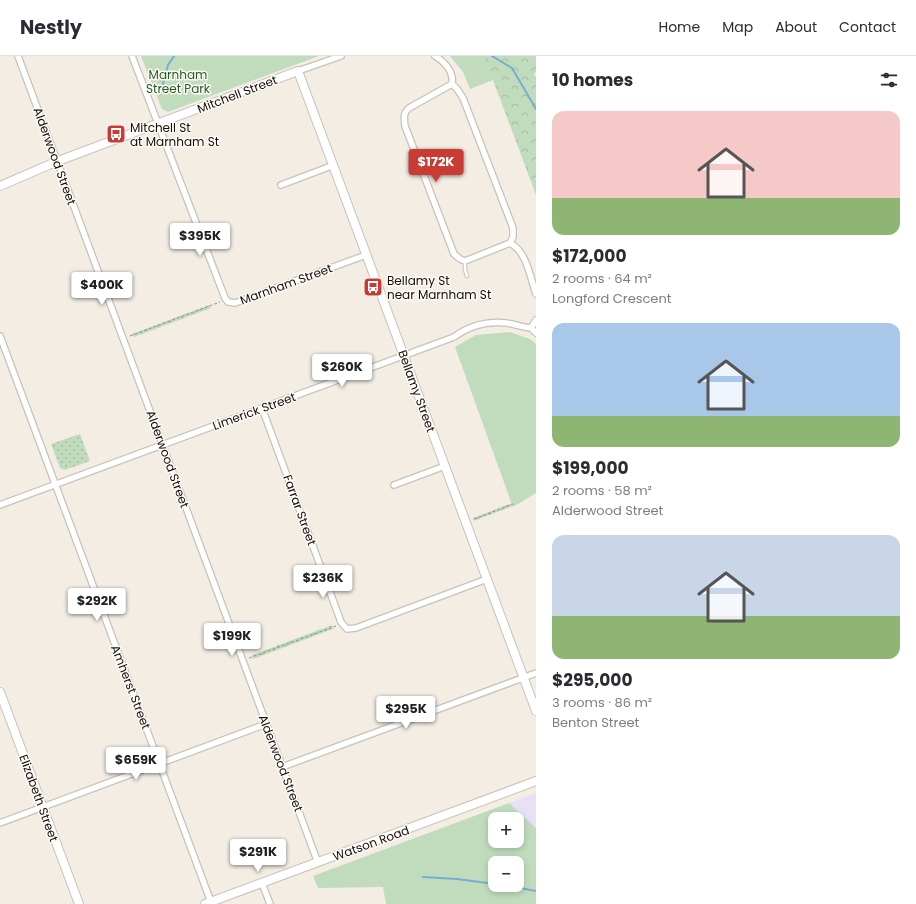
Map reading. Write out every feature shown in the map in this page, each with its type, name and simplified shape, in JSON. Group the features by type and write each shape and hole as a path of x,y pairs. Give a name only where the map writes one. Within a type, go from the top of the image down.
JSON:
{"street":[{"name":"Alderwood Street","path":"18,56 318,862"},
{"name":"Marnham Street","path":"132,56 225,298 228,302 235,303 366,255"},
{"name":"Mitchell Street","path":"0,186 58,161 341,56"},
{"path":"435,56 439,58 451,72 453,79 452,84"},
{"name":"Bellamy Street","path":"298,71 536,711"},
{"path":"452,84 463,98 513,228 513,237 510,242 465,261 454,254 405,126 404,118 405,112 409,108 452,84"},
{"path":"281,185 334,166"},
{"path":"510,242 522,253 536,294"},
{"path":"536,320 531,328 536,333"},
{"name":"Limerick Street","path":"0,505 454,337 465,329 493,323 507,323 531,328"},
{"name":"Amherst Street","path":"0,336 159,763 208,903"},
{"name":"Farrar Street","path":"262,408 341,622"},
{"path":"394,485 445,466"},
{"path":"341,622 347,629 356,628 487,579"},
{"path":"282,767 536,673"},
{"name":"Elizabeth Street","path":"0,692 78,904"},
{"path":"0,823 42,806 266,724"},
{"name":"Watson Road","path":"208,903 536,781"},
{"path":"262,883 270,904"}],"lane":[{"path":"465,261 467,276"}],"path":[{"path":"123,339 218,304 225,298"},
{"path":"466,522 513,504"},
{"path":"242,661 334,627 341,622"}],"shaded area":[{"path":"536,793 536,828 524,817 524,812 519,812 509,803"}],"green space":[{"name":"Marnham Street Park","path":"141,56 319,56 168,112 162,109"},
{"path":"450,56 536,56 536,72 534,74 536,77 536,195 493,80"},
{"path":"450,56 484,56 493,80 470,89 463,72"},
{"path":"209,305 211,308 134,337 132,334"},
{"path":"510,332 530,339 536,344 536,493 513,507 455,347 476,335"},
{"path":"80,434 90,461 65,470 60,468 51,444"},
{"path":"512,503 513,506 474,521 473,518"},
{"path":"332,625 333,629 253,659 252,655"},
{"path":"509,803 519,812 488,812 488,848 524,848 524,817 536,828 536,904 386,904 383,887 318,888 313,876"}],"waterway":[{"path":"160,94 168,65 174,56"},
{"path":"492,56 512,68 536,109"},
{"path":"423,877 488,883"},
{"path":"524,889 536,891"}],"place":[{"name":"Mitchell St at Marnham St","path":"116,134"},
{"name":"Bellamy St near Marnham St","path":"373,287"}]}
